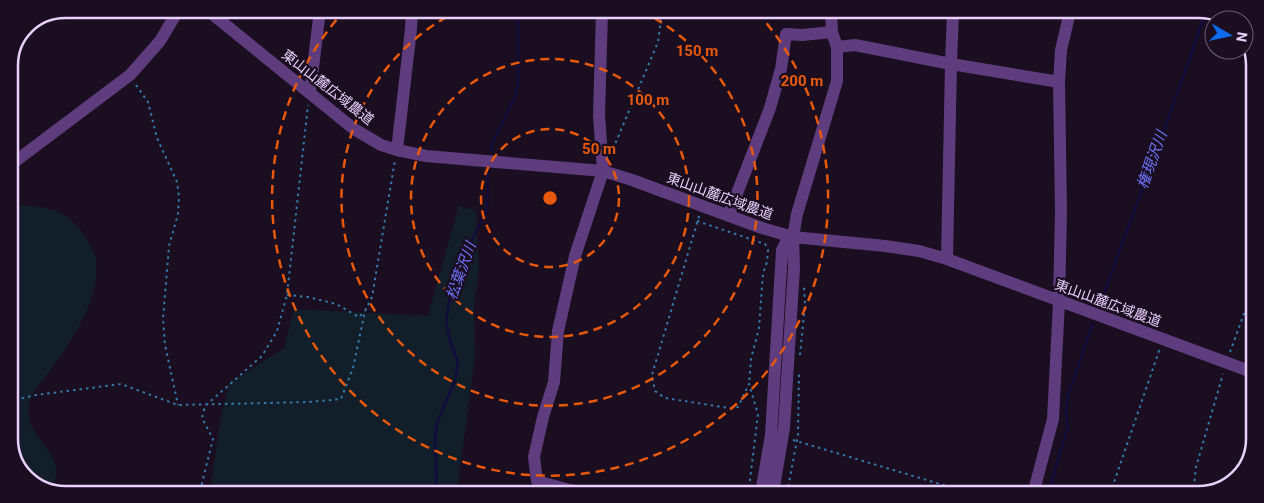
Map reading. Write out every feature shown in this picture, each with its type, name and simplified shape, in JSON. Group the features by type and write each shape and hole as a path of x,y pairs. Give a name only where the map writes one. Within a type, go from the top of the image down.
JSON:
{"street":[{"path":"18,159 130,75 160,41 174,18"},
{"name":"東山山麓広域農道","path":"217,18 354,129 381,145 426,156 603,171 728,214 762,228 791,236 910,250 948,259 1246,370"},
{"path":"310,92 319,18"},
{"path":"397,150 412,18"},
{"path":"555,486 536,481 534,457 543,417 554,382 558,332 575,256 603,171 599,115 602,18"},
{"path":"762,486 771,435 782,250 791,236 837,81 837,47 832,32 831,18"},
{"path":"948,259 950,64 953,18"},
{"path":"1035,486 1053,419 1060,302 1059,82 1062,50 1069,18"},
{"path":"728,214 770,108 781,70 786,34 802,35 832,32"},
{"path":"837,47 855,45 950,64 1059,82"},
{"path":"774,486 783,436 793,278 791,236"}],"path":[{"path":"610,154 658,42 661,18"},
{"path":"130,75 148,102 157,138 177,182 179,197 178,214 170,246 164,292 163,319 165,345 178,405"},
{"path":"201,486 213,439 202,418 205,406 262,356 277,331 287,295 310,92"},
{"path":"287,295 336,304 359,318 365,311 372,297 397,150"},
{"path":"697,221 765,244 768,250 767,262 763,273 759,328 749,384 738,407 729,408 665,398 655,391 652,374 697,221 702,205"},
{"path":"1194,486 1196,468 1227,362 1246,309"},
{"path":"18,399 122,384 178,405 205,406 340,399 354,368 365,311"},
{"path":"1113,486 1163,339"},
{"path":"748,486 758,414 749,384"},
{"path":"783,436 947,486"}],"shaded area":[{"path":"22,205 42,207 59,212 67,217 80,229 96,258 94,289 83,319 67,347 35,391 29,404 28,413 33,429 54,461 56,468 52,484 31,472 19,451 18,207"},
{"path":"459,205 476,211 479,272 474,305 475,356 458,486 211,486 220,422 229,383 284,348 294,309 428,316"}],"waterway":[{"name":"松葉沢川","path":"491,152 492,144 516,94 518,82 519,18"},
{"name":"権現沢川","path":"1099,307 1203,18"},
{"name":"松葉沢川","path":"437,486 435,440 437,423 455,380 458,362 450,341 446,322 450,295 458,278 468,247 487,210 488,169"},
{"name":"権現沢川","path":"1050,486 1068,426 1066,413 1068,396 1093,323"}]}
